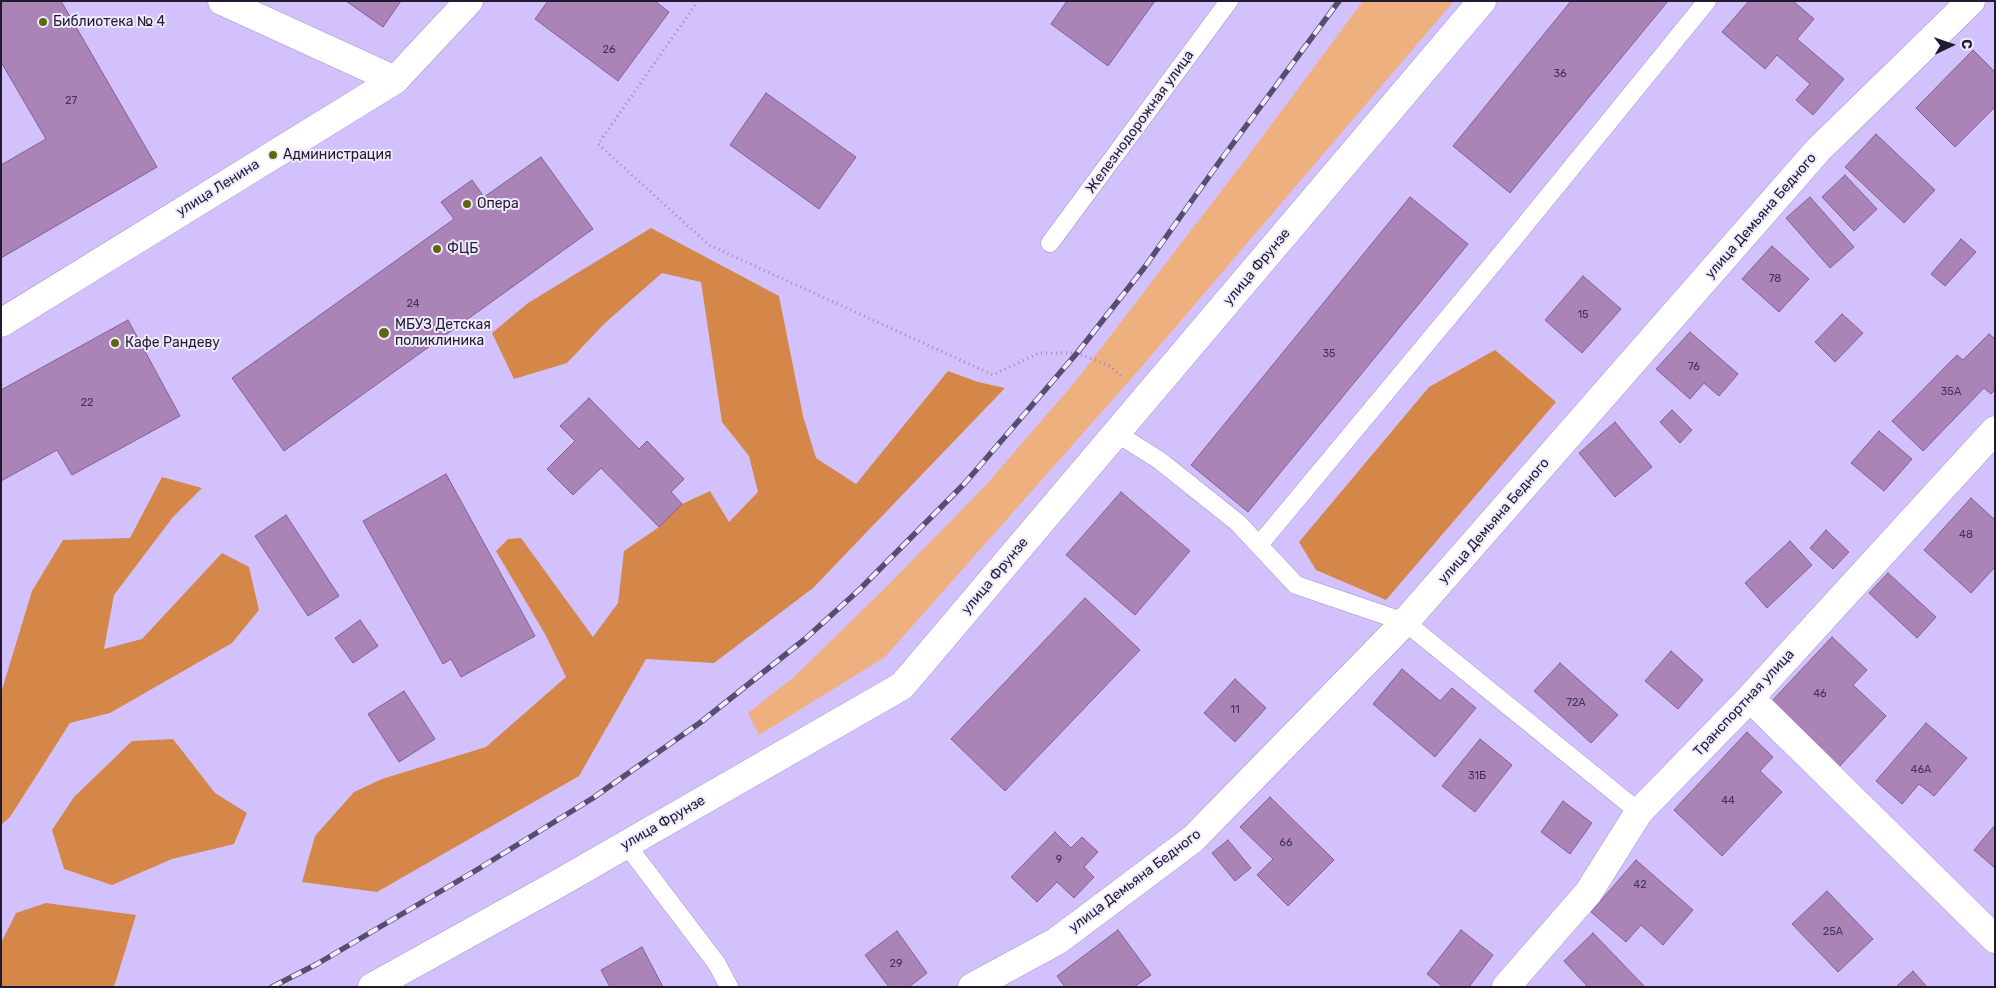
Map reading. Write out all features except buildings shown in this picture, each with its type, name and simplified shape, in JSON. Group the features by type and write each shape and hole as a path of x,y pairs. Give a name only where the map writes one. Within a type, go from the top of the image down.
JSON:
{"street":[{"path":"222,1 395,80"},
{"name":"улица Ленина","path":"1,323 395,80 469,1"},
{"name":"улица Фрунзе","path":"372,987 902,686 1482,1"},
{"name":"улица Демьяна Бедного","path":"972,987 1057,941 1193,839 1406,622 1818,150 1971,1"},
{"name":"Транспортная улица","path":"1506,987 1588,893 1640,812 1750,698 1995,430"},
{"path":"1750,698 1995,939"}],"lane":[{"name":"Железнодорожная улица","path":"1050,243 1229,1"},
{"path":"1259,545 1505,249 1707,1"},
{"path":"1116,434 1159,460 1238,523 1296,584 1406,622 1640,812"},
{"path":"626,844 717,964 729,987"}],"path":[{"path":"698,1 598,144 709,245 993,376 1039,353 1077,353 1110,366 1145,400"}],"shaded area":[{"path":"1363,1 1454,1 1138,371 885,657 759,735 748,713 795,676 890,583 985,486 1075,382 1248,156"},
{"path":"651,228 779,296 803,416 816,458 856,484 948,371 978,382 1005,388 813,588 714,663 646,659 579,776 377,892 302,882 315,836 354,792 382,779 486,747 566,677 545,634 496,551 508,539 521,538 593,637 618,603 624,551 659,527 682,504 710,491 729,522 758,492 749,456 722,422 701,282 662,273 605,323 567,363 514,379 492,333 528,303"},
{"path":"1495,350 1556,402 1386,600 1316,570 1299,542 1429,387"},
{"path":"162,477 202,488 173,517 114,595 104,649 142,639 222,553 249,567 259,610 232,643 110,713 70,723 10,817 1,825 1,693 32,591 63,540 130,538"},
{"path":"173,739 215,793 247,813 234,844 172,859 112,885 64,869 52,830 74,797 132,741"},
{"path":"46,903 136,915 115,984 112,987 1,987 1,943 16,913"}],"railway":[{"path":"272,987 317,964 475,871 593,798 701,722 805,639 859,590 965,483 1077,353 1144,268 1220,161 1339,1"}],"place":[{"name":"Библиотека № 4","path":"43,22"},
{"name":"Администрация","path":"273,155"},
{"name":"Опера","path":"467,204"},
{"name":"ФЦБ","path":"437,249"},
{"name":"МБУЗ Детская поликлиника","path":"384,333"},
{"name":"Кафе Рандеву","path":"115,343"}]}
